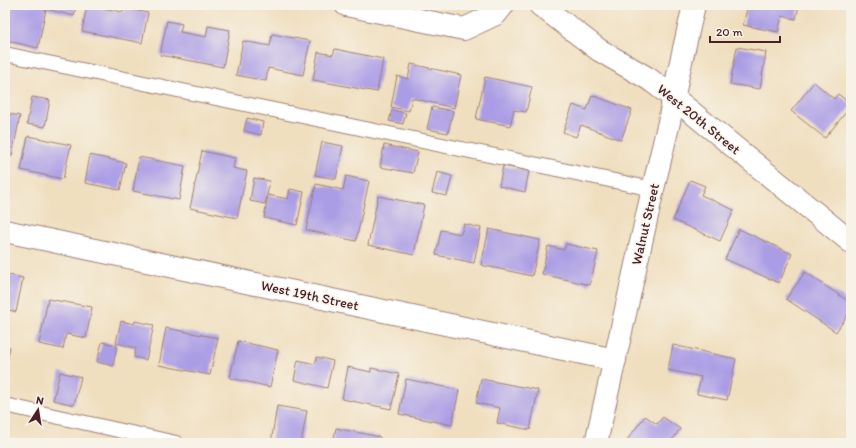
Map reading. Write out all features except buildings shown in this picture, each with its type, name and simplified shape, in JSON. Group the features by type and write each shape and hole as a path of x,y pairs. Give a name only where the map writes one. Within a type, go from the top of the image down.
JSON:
{"street":[{"path":"346,5 464,29 496,14 503,5"},
{"name":"West 20th Street","path":"540,5 599,50 649,79 674,98 851,242"},
{"name":"Walnut Street","path":"596,443 694,5"},
{"name":"West 19th Street","path":"5,231 615,360"}],"lane":[{"path":"5,54 653,189"},
{"path":"5,405 176,443"}]}
